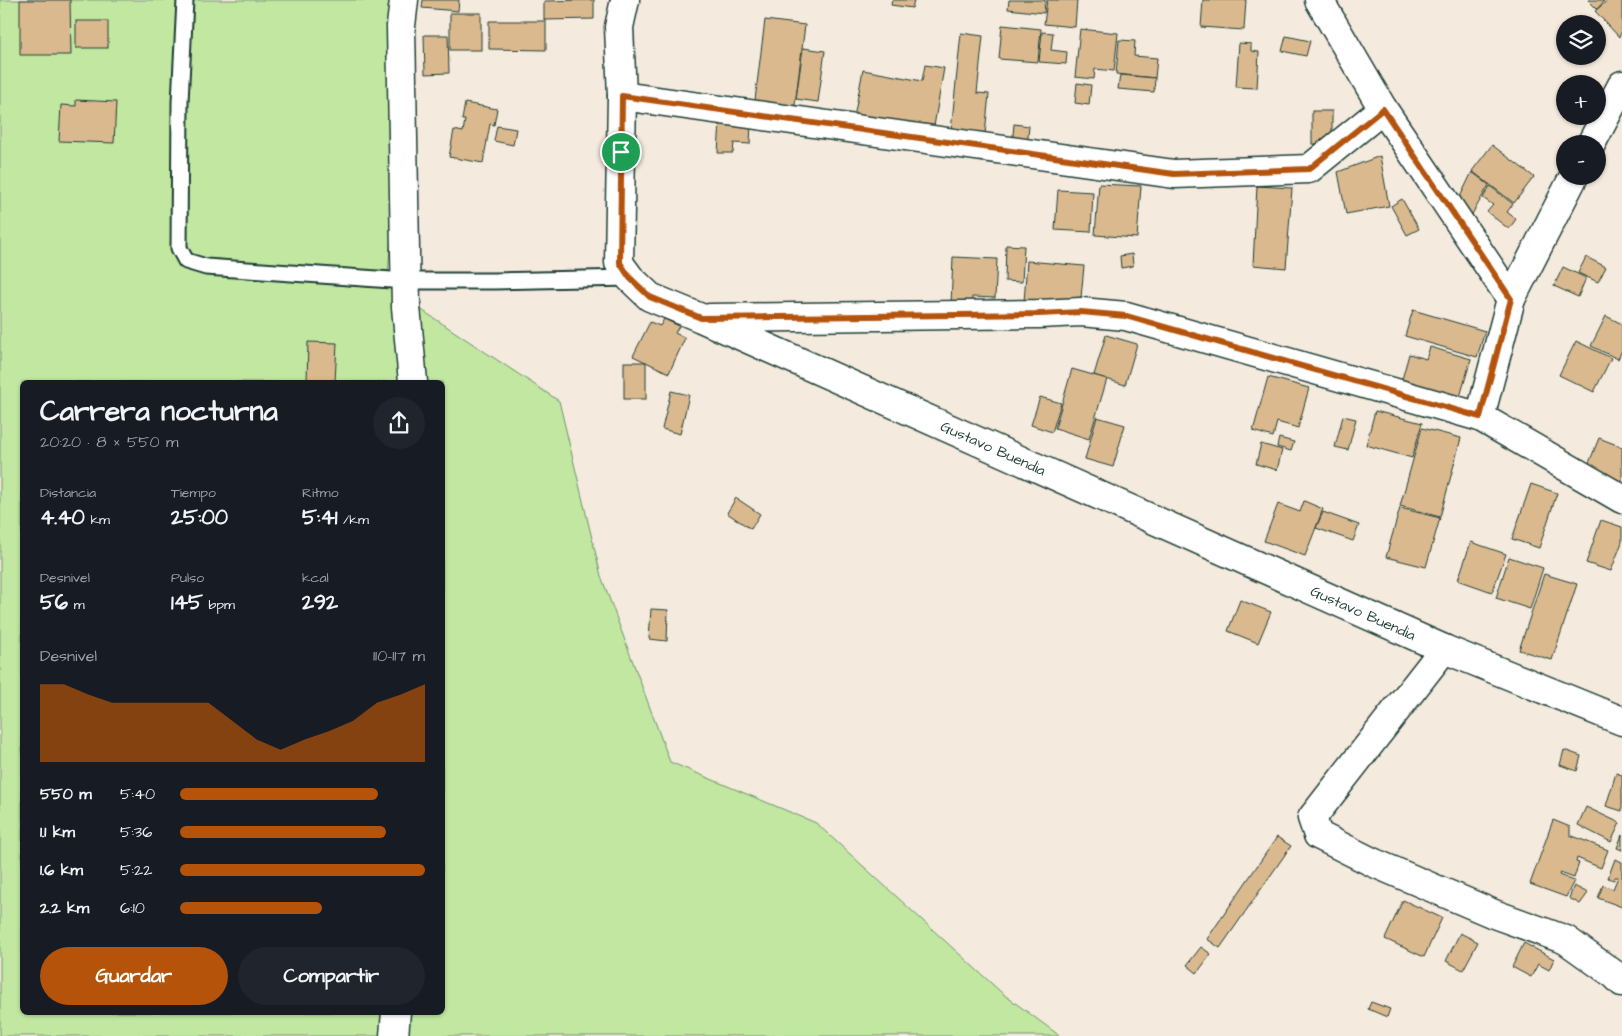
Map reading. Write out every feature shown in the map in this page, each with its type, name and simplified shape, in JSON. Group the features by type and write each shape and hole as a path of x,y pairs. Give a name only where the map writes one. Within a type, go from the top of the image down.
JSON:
{"street":[{"path":"404,0 402,26 406,307 413,380"},
{"name":"Gustavo Buendia","path":"624,0 619,27 622,96 620,263 630,278 650,297 1444,649 1622,721"},
{"path":"1319,0 1383,109 1511,299"},
{"path":"1596,135 1622,85"},
{"path":"622,96 1174,174 1309,169 1383,109"},
{"path":"1480,417 1511,299 1569,185"},
{"path":"701,318 1081,312 1126,316 1480,417 1622,499"},
{"path":"1444,649 1312,818 1318,835 1372,862 1494,914 1566,940 1622,982"},
{"path":"394,1036 396,1015"}],"lane":[{"path":"185,0 180,102 179,248 186,262 206,267 406,280 495,281 630,278"}],"green space":[{"path":"0,0 409,0 387,287 559,401 601,576 670,762 816,823 1003,994 1060,1036 0,1036"}],"building":[{"path":"20,0 70,0 71,55 20,55"},
{"path":"423,0 459,0 458,11 422,8"},
{"path":"594,0 594,19 544,20 544,1"},
{"path":"892,0 914,0 912,8 891,5"},
{"path":"1009,0 1045,0 1044,13 1008,9"},
{"path":"1047,0 1077,0 1075,27 1044,24"},
{"path":"1203,0 1246,0 1244,30 1201,27"},
{"path":"1588,0 1603,0 1604,1 1597,9"},
{"path":"1608,0 1622,0 1622,31 1619,37 1606,23 1606,15 1599,15 1595,11"},
{"path":"450,13 481,13 481,50 450,50"},
{"path":"765,20 805,25 794,113 754,108"},
{"path":"76,21 108,21 108,48 76,48"},
{"path":"489,21 546,21 546,50 489,49"},
{"path":"1002,25 1041,29 1038,62 999,59"},
{"path":"1080,29 1118,33 1114,71 1095,69 1094,79 1075,77"},
{"path":"1042,32 1053,33 1051,50 1067,52 1066,64 1039,62"},
{"path":"961,33 983,36 977,93 989,94 985,134 951,131"},
{"path":"424,35 448,35 449,73 425,74"},
{"path":"1286,36 1310,41 1306,56 1282,51"},
{"path":"1119,40 1135,41 1134,56 1157,58 1155,78 1116,74"},
{"path":"1239,43 1251,44 1251,51 1259,52 1257,88 1236,87"},
{"path":"803,48 825,51 818,102 796,99"},
{"path":"925,65 944,68 933,132 854,117 863,70 922,81"},
{"path":"1120,75 1155,78 1154,92 1118,89"},
{"path":"1077,83 1091,85 1089,105 1075,103"},
{"path":"76,100 116,102 114,143 59,141 61,105 76,106"},
{"path":"465,103 497,109 494,125 490,124 483,163 449,157 454,130 463,132 465,120 462,120"},
{"path":"1312,111 1332,111 1332,144 1312,144"},
{"path":"720,121 751,123 750,144 734,143 733,153 718,153"},
{"path":"1014,124 1029,126 1027,148 1012,146"},
{"path":"497,126 516,129 513,145 494,141"},
{"path":"1492,145 1534,177 1514,203 1472,171"},
{"path":"1380,156 1389,206 1346,214 1338,172"},
{"path":"1472,172 1489,185 1471,216 1459,199"},
{"path":"1099,184 1141,186 1137,238 1095,235"},
{"path":"1257,186 1292,188 1286,268 1253,265"},
{"path":"1490,186 1513,204 1507,212 1516,219 1509,229 1487,212 1493,205 1483,198"},
{"path":"1058,190 1093,192 1091,232 1055,230"},
{"path":"1402,199 1419,229 1407,235 1391,206"},
{"path":"1006,245 1024,246 1022,282 1005,281"},
{"path":"1132,254 1133,266 1121,268 1120,256"},
{"path":"953,257 997,259 995,298 972,297 971,306 951,305"},
{"path":"1586,257 1606,267 1598,282 1578,273"},
{"path":"1027,261 1084,266 1080,308 1024,302"},
{"path":"1563,267 1586,278 1578,297 1554,286"},
{"path":"1413,310 1485,331 1477,357 1405,336"},
{"path":"1606,316 1622,324 1622,350 1618,359 1591,346"},
{"path":"664,319 679,326 675,333 685,338 669,373 633,356 650,322 660,326"},
{"path":"1106,335 1137,344 1125,385 1094,375"},
{"path":"1576,341 1611,358 1594,392 1559,375"},
{"path":"308,342 337,343 335,380 307,380"},
{"path":"1430,347 1471,359 1457,407 1401,383 1409,354 1426,359"},
{"path":"624,362 646,362 646,399 624,399"},
{"path":"1072,369 1107,379 1089,439 1055,428"},
{"path":"1268,377 1309,388 1298,428 1277,422 1273,437 1253,431"},
{"path":"671,391 689,395 680,434 662,429"},
{"path":"1040,397 1061,403 1052,432 1031,425"},
{"path":"1375,411 1422,423 1412,458 1366,445"},
{"path":"1343,416 1356,419 1348,450 1335,447"},
{"path":"1097,417 1125,425 1113,467 1085,459"},
{"path":"1422,428 1461,438 1440,517 1400,506"},
{"path":"1279,438 1294,442 1291,451 1277,447"},
{"path":"1599,438 1622,447 1622,482 1587,468"},
{"path":"1261,444 1282,450 1277,470 1256,464"},
{"path":"1531,484 1557,493 1539,548 1512,539"},
{"path":"736,498 760,514 751,529 727,513"},
{"path":"1304,501 1323,509 1305,556 1264,541 1278,504 1300,512"},
{"path":"1400,508 1440,518 1426,567 1386,557"},
{"path":"1323,512 1359,525 1353,541 1316,528"},
{"path":"1601,520 1622,527 1622,542 1611,571 1586,563"},
{"path":"1471,542 1506,554 1492,592 1458,580"},
{"path":"1509,557 1543,568 1530,609 1496,598"},
{"path":"1544,574 1577,584 1552,660 1519,650"},
{"path":"1240,600 1271,612 1258,643 1228,631"},
{"path":"651,609 668,610 667,641 649,639"},
{"path":"1564,750 1581,756 1577,771 1560,765"},
{"path":"1616,773 1622,775 1622,811 1606,806"},
{"path":"1586,807 1620,823 1611,842 1578,825"},
{"path":"1553,820 1570,827 1570,835 1608,850 1601,868 1577,858 1576,862 1579,863 1574,878 1560,873 1559,875 1574,881 1566,897 1530,884"},
{"path":"1622,835 1622,850 1617,848"},
{"path":"1277,837 1291,846 1220,948 1207,939"},
{"path":"1615,859 1622,862 1622,907 1598,898 1603,885 1613,889 1618,877 1615,877 1614,880 1608,878"},
{"path":"1574,886 1588,893 1580,904 1569,898"},
{"path":"1403,900 1442,918 1424,957 1385,939"},
{"path":"1460,933 1478,942 1463,970 1446,961"},
{"path":"1524,943 1554,959 1549,970 1538,964 1531,977 1512,967"},
{"path":"1201,947 1211,954 1197,973 1187,965"},
{"path":"1371,1002 1390,1009 1387,1017 1368,1009"}],"route":[{"path":"622,96 1174,174 1309,169 1383,109 1511,299 1480,417 1126,316 1081,312 701,318 650,297 630,278 620,263 621,152 622,96"}]}
